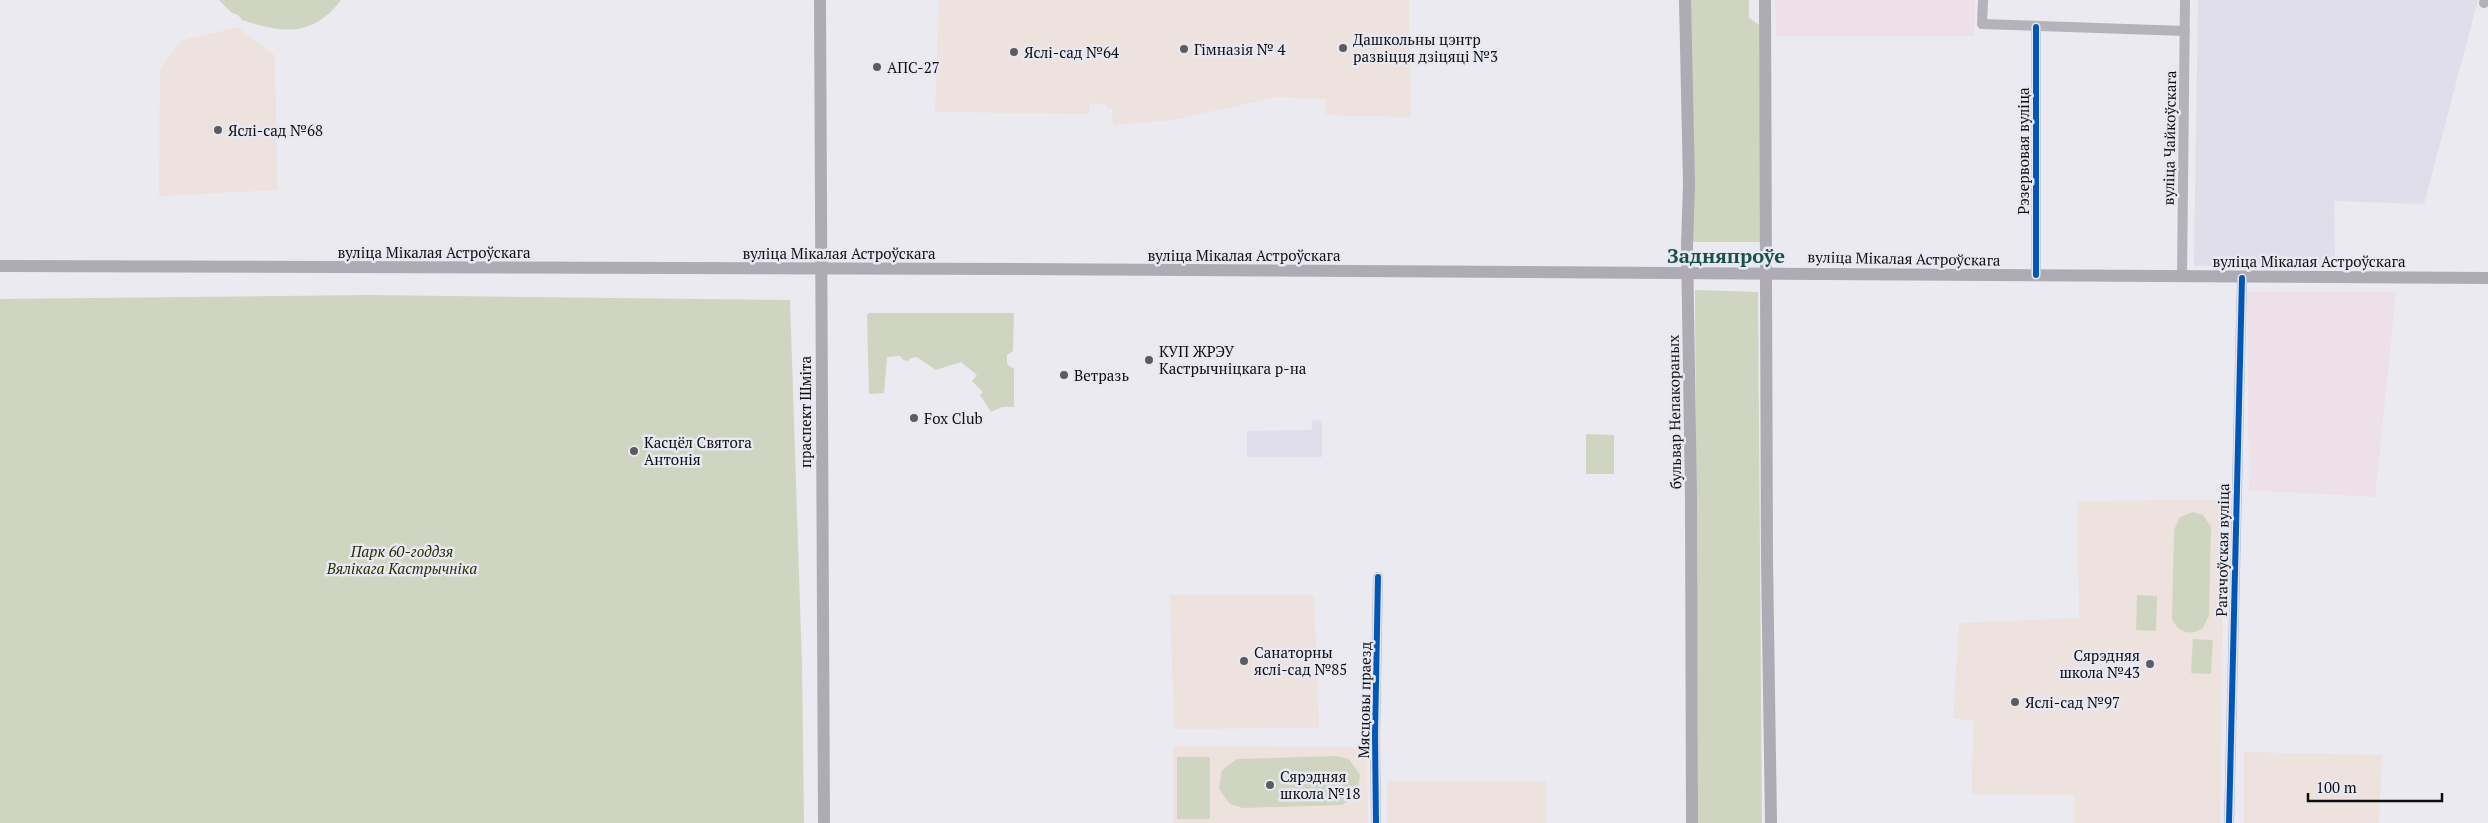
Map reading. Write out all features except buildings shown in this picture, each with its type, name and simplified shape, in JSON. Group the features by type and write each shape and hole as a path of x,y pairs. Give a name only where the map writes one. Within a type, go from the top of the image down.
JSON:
{"main road":[{"name":"праспект Шміта","path":"820,0 824,823"},
{"name":"бульвар Непакораных","path":"1685,0 1689,184 1692,823"},
{"path":"1765,0 1770,823"},
{"name":"вуліца Мікалая Астроўскага","path":"0,266 2488,278"}],"street":[{"path":"1983,0 1982,24 2185,31"},
{"name":"вуліца Чайкоўскага","path":"2182,277 2185,0"},
{"name":"Рэзервовая вуліца","path":"2036,27 2036,275"},
{"name":"Рагачоўская вуліца","path":"2229,823 2242,278"},
{"name":"Мясцовы праезд","path":"1376,823 1375,735 1378,577"}],"shaded area":[{"path":"939,0 1409,0 1411,117 1325,115 1326,99 1277,97 1173,120 1113,125 1112,109 1107,109 1107,105 1090,103 1089,114 935,112"},
{"path":"1775,0 1975,0 1974,36 1776,36"},
{"path":"2198,0 2478,0 2424,204 2334,201 2335,265 2194,266"},
{"name":"Яслі-сад №68","path":"238,27 275,56 277,190 159,196 160,69 181,41"},
{"path":"2247,292 2396,292 2375,497 2249,490"},
{"path":"1312,420 1322,421 1322,457 1247,457 1247,431 1312,430"},
{"name":"Сярэдняя школа №43","path":"2224,500 2220,823 2074,823 2074,795 1972,794 1973,721 1953,718 1959,623 2079,618 2077,501"},
{"name":"Санаторны яслі-сад №85","path":"1170,595 1314,595 1319,728 1174,729"},
{"name":"Сярэдняя школа №18","path":"1173,746 1367,747 1368,823 1173,823"},
{"path":"2244,752 2382,755 2379,823 2244,823"},
{"path":"1387,781 1546,781 1546,823 1387,823"}],"green space":[{"path":"219,0 341,0 319,21 296,29 284,29 271,28 242,20"},
{"path":"1689,0 1749,0 1749,18 1759,25 1761,242 1692,242"},
{"path":"1695,290 1758,292 1762,823 1698,823"},
{"name":"Парк 60-годдзя Вялікага Кастрычніка","path":"370,295 790,300 802,666 804,823 0,823 0,299"},
{"path":"869,313 1014,313 1013,351 1007,355 1007,364 1014,369 1014,407 1002,407 991,412 980,395 983,392 972,381 977,375 961,362 936,370 917,357 911,358 908,361 903,360 900,356 887,357 884,393 869,394 867,315"},
{"path":"1586,434 1614,435 1614,474 1586,474"},
{"path":"2193,512 2203,515 2211,527 2209,615 2203,628 2198,631 2184,632 2177,627 2172,618 2174,530 2180,517"},
{"path":"2137,595 2157,596 2156,631 2136,630"},
{"path":"2193,639 2213,640 2211,674 2191,673"},
{"path":"1336,756 1349,759 1360,775 1357,794 1342,805 1243,808 1230,804 1219,789 1222,770 1237,759"},
{"path":"1177,757 1210,757 1210,819 1177,819"}],"cycle path":[{"path":"2036,27 2036,275"},
{"path":"2229,823 2242,278"},
{"path":"1376,823 1375,735 1378,577"}],"place":[{"name":"Дашкольны цэнтр развіцця дзіцяці №3","path":"1343,48"},
{"name":"Гімназія № 4","path":"1184,49"},
{"name":"Яслі-сад №64","path":"1014,52"},
{"name":"АПС-27","path":"877,67"},
{"name":"Яслі-сад №68","path":"218,130"},
{"name":"КУП ЖРЭУ Кастрычніцкага р-на","path":"1149,360"},
{"name":"Ветразь","path":"1064,375"},
{"name":"Fox Club","path":"914,418"},
{"name":"Касцёл Святога Антонія","path":"634,451"},
{"name":"Санаторны яслі-сад №85","path":"1244,661"},
{"name":"Сярэдняя школа №43","path":"2150,664"},
{"name":"Яслі-сад №97","path":"2015,702"},
{"name":"Сярэдняя школа №18","path":"1270,785"}],"district":[{"name":"Задняпроўе","path":"1726,255"}]}
